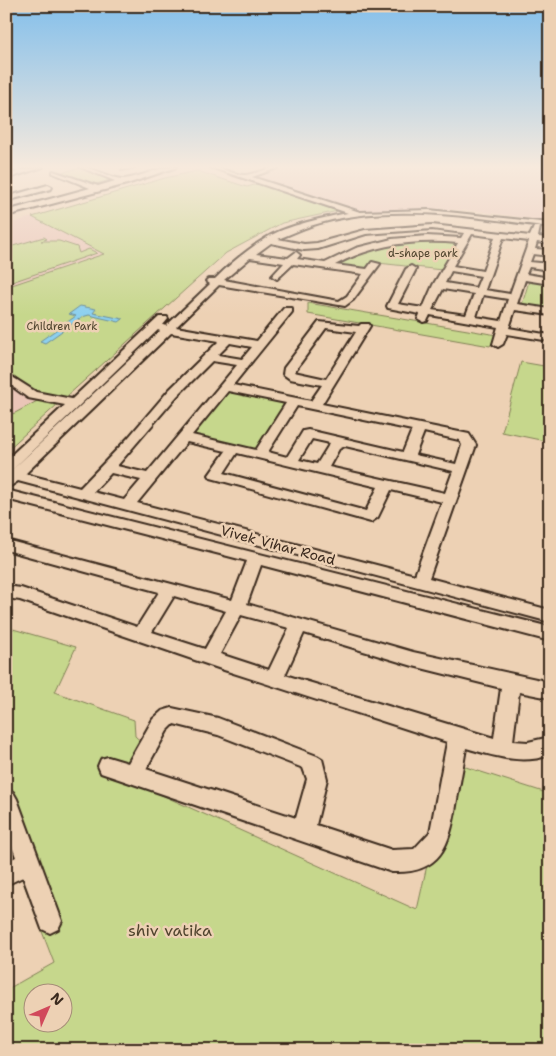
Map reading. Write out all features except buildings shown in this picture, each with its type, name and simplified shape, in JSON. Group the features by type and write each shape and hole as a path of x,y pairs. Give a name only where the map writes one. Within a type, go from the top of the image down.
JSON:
{"street":[{"path":"9,476 75,403 205,280 244,246 264,234 292,224 338,216"},
{"path":"9,476 246,255 268,240 316,222 342,216"},
{"path":"424,316 438,285 470,231 475,216"},
{"path":"496,216 545,222"},
{"path":"498,344 533,238 545,222"},
{"path":"425,228 429,238"},
{"path":"278,276 290,261 308,247 364,232 425,228 500,234 550,241"},
{"path":"470,319 500,234"},
{"path":"326,266 342,256 375,244 429,238 464,241"},
{"path":"268,240 308,247 342,256"},
{"path":"529,251 550,253"},
{"path":"205,280 342,304 346,302 372,268 326,266 246,255"},
{"path":"524,264 550,267"},
{"path":"448,268 487,274"},
{"path":"411,269 392,306 424,316 470,319 550,338"},
{"path":"520,276 550,281"},
{"path":"438,285 480,292 550,312"},
{"path":"128,505 288,310"},
{"path":"315,405 330,383 364,328 323,324 288,370 289,374 294,377 330,383"},
{"path":"156,327 259,345"},
{"path":"83,494 173,393 228,339"},
{"path":"210,357 245,363"},
{"path":"6,376 32,394 75,403"},
{"path":"225,387 456,434 468,441 450,499 420,582"},
{"path":"260,454 294,401"},
{"path":"408,456 420,427"},
{"path":"291,462 308,434 460,469"},
{"path":"184,437 450,499"},
{"path":"321,469 334,446 344,442"},
{"path":"234,448 216,475 371,517 386,484"},
{"path":"107,468 150,478"},
{"name":"Vivek Vihar Road","path":"9,476 128,505 550,616"},
{"name":"Vivek Vihar Road","path":"6,494 550,634"},
{"path":"6,545 237,607 413,659 511,683 550,690"},
{"path":"210,658 237,607 256,558"},
{"path":"141,635 170,589"},
{"path":"6,592 21,594 274,679 458,737 502,748 519,750 544,749 550,746"},
{"path":"274,679 298,625"},
{"path":"502,748 511,683"},
{"path":"132,775 160,725 166,718 181,716 237,734 310,762 315,766 317,779 303,831"},
{"path":"108,766 392,861 408,862 424,857 440,835 458,737"},
{"path":"6,799 50,921"},
{"path":"6,874 29,862"}],"shaded area":[{"path":"516,216 550,216 550,221"},
{"path":"32,217 104,254 6,287 6,225"},
{"path":"6,370 36,392 66,397 6,451"}],"green space":[{"name":"Children Park","path":"313,216 282,223 226,253 66,397 36,392 6,370 6,287 104,254 32,217"},
{"path":"44,237 47,239 41,241 59,241 77,247 79,253 89,249 97,253 6,284 6,248"},
{"name":"d-shape park","path":"406,239 457,242 442,270 378,263 369,272 331,265 364,247"},
{"path":"529,281 550,285 550,312 521,308"},
{"path":"308,303 497,335 490,346 308,314"},
{"path":"521,362 544,366 544,377 550,379 550,442 502,432"},
{"path":"228,390 297,405 263,453 193,435"},
{"path":"39,400 58,404 6,451 6,415 15,413"},
{"name":"shiv vatika","path":"6,627 76,647 55,692 134,720 135,736 148,748 135,783 417,910 450,762 550,794 550,1050 6,1050 6,990 54,963 6,837"}],"water":[{"path":"80,306 96,309 93,313 123,319 119,322 89,315 82,317 45,343 40,341 76,316 69,314"}]}
